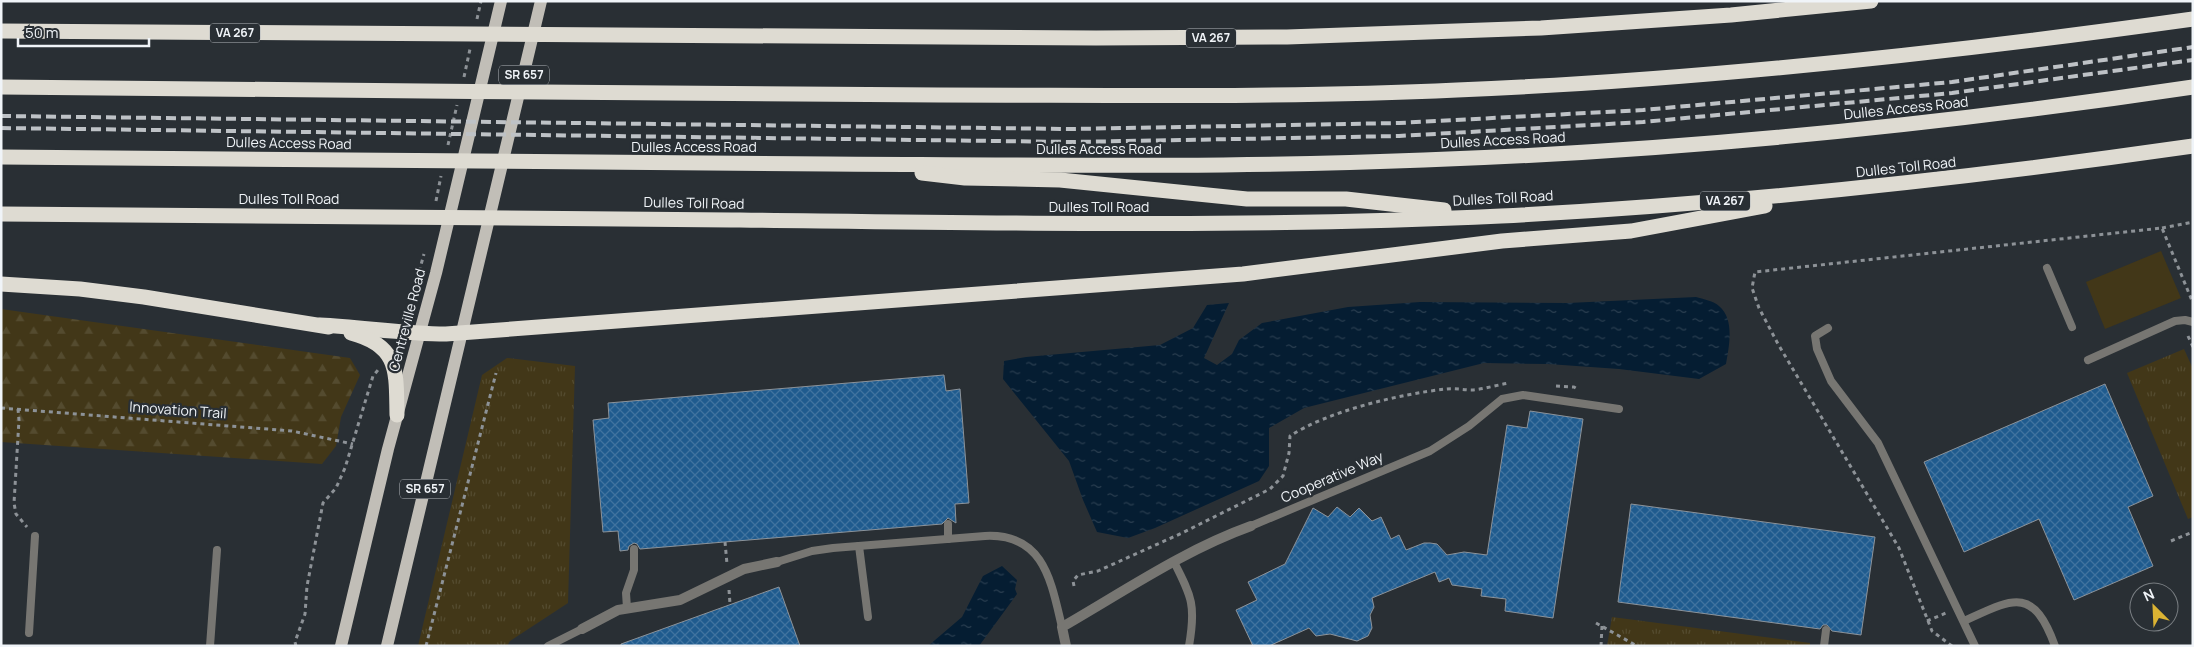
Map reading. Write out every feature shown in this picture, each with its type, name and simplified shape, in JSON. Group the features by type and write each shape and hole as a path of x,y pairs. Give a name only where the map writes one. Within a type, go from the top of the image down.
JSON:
{"highway":[{"name":"VA 267","path":"1,31 550,36 1096,38 1341,36 1550,28 1722,16 1871,1"},
{"path":"1,87 1137,96 1284,95 1464,90 1602,83 1782,68 2027,42 2193,19"},
{"name":"Dulles Access Road","path":"1,157 846,164 1243,164 1425,160 1681,145 1872,128 2060,107 2193,87"},
{"name":"Dulles Toll Road","path":"1,214 426,216 983,223 1189,223 1501,216 1670,205 1852,190 1983,175 2193,146"},
{"path":"846,164 965,178 1060,180 1247,199 1346,199 1501,216"},
{"path":"1,284 80,289 144,297 320,325 373,328 419,334 462,332 1243,274 1492,242 1631,231 1852,190"},
{"path":"320,325 369,338 383,349 390,358 396,376 397,415"}],"main road":[{"name":"Centreville Road","path":"341,646 500,1"},
{"name":"SR 657","path":"388,646 542,1"}],"street":[{"name":"Cooperative Way","path":"1062,627 1174,562 1221,538 1251,526"},
{"path":"582,628 610,613 627,608 680,600 744,569 777,562"},
{"path":"1062,627 1066,646"}],"lane":[{"path":"2047,268 2072,327"},
{"path":"2088,360 2175,321 2185,320 2193,322"},
{"path":"1828,328 1815,336 1817,349 1830,381 1878,443 1975,646"},
{"name":"Cooperative Way","path":"1251,526 1430,451 1456,435 1508,396 1523,395 1619,409"},
{"path":"948,524 948,539"},
{"path":"29,633 35,536"},
{"path":"777,562 812,552 859,546 994,536 1004,537 1031,550 1048,573 1062,627"},
{"path":"859,546 868,617"},
{"path":"627,608 626,593 634,570 634,549"},
{"path":"210,646 217,550"},
{"path":"1174,562 1188,590 1192,603 1193,622 1189,646"},
{"path":"1964,621 2002,604 2024,602 2034,607 2048,628 2054,646"},
{"path":"548,646 582,628"},
{"path":"1824,646 1826,630"}],"path":[{"path":"1952,646 1935,635 1927,621 1899,548 1778,344 1759,308 1752,288 1755,272 2162,228 2193,222"},
{"path":"2162,228 2193,303"},
{"path":"2188,336 2193,347"},
{"path":"296,646 305,614 307,586 323,503 336,488 373,376 383,364"},
{"path":"426,646 496,373"},
{"path":"1074,586 1072,581 1078,575 1098,571 1182,533 1270,489 1284,476 1289,453 1290,436 1302,428 1329,417 1396,398 1447,388 1471,390 1511,383"},
{"path":"1551,385 1574,387 1585,394"},
{"name":"Innovation Trail","path":"1,408 292,431 352,444"},
{"path":"18,409 14,509 35,536"},
{"path":"2171,541 2193,532"},
{"path":"1927,621 1958,608"},
{"path":"1596,623 1638,646"},
{"path":"1601,646 1602,626"}],"green space":[{"path":"2161,251 2181,298 2105,329 2086,282"},
{"path":"1,309 350,358 360,375 341,417 336,446 322,464 1,442"},
{"path":"2184,349 2193,369 2193,517 2188,519 2127,373"},
{"path":"507,358 575,366 568,603 510,641 507,646 418,646 482,375"},
{"path":"1612,617 1810,643 1810,646 1607,646"}],"water":[{"path":"1696,297 1711,301 1719,306 1727,318 1730,333 1726,364 1699,379 1619,369 1548,364 1484,363 1304,408 1269,428 1269,466 1259,481 1155,528 1128,538 1097,532 1069,461 1003,379 1004,361 1026,357 1160,345 1193,328 1207,305 1229,303 1204,358 1217,365 1232,354 1239,340 1262,323 1348,307 1420,302 1568,303"},
{"path":"1002,566 1017,580 1015,589 1017,594 979,646 928,646 962,617 983,576"}],"building":[{"path":"944,375 946,391 960,389 969,503 955,504 956,523 948,518 942,524 640,549 634,543 629,546 628,550 620,551 618,531 603,532 593,420 609,418 608,403"},
{"path":"2105,384 2153,496 2128,507 2153,566 2074,600 2039,519 1964,552 1924,462"},
{"path":"1530,411 1583,419 1553,618 1505,611 1506,599 1481,596 1482,589 1452,585 1449,578 1439,582 1435,572 1372,598 1374,607 1370,615 1372,628 1368,636 1357,641 1330,634 1316,636 1309,628 1269,646 1253,646 1236,610 1257,600 1248,582 1285,564 1313,508 1328,517 1337,507 1350,517 1359,508 1372,521 1381,517 1391,539 1399,535 1406,550 1424,543 1430,543 1437,544 1447,555 1464,552 1487,555 1507,425 1527,428"},
{"path":"1631,504 1875,537 1861,635 1832,631 1827,625 1823,625 1820,629 1618,602"},
{"path":"779,587 800,646 621,646 621,644"}],"railway":[{"path":"1,116 1071,129 1399,123 1643,110 1952,82 2193,47"},
{"path":"1,128 1072,142 1399,136 1643,122 1952,93 2193,60"}]}
